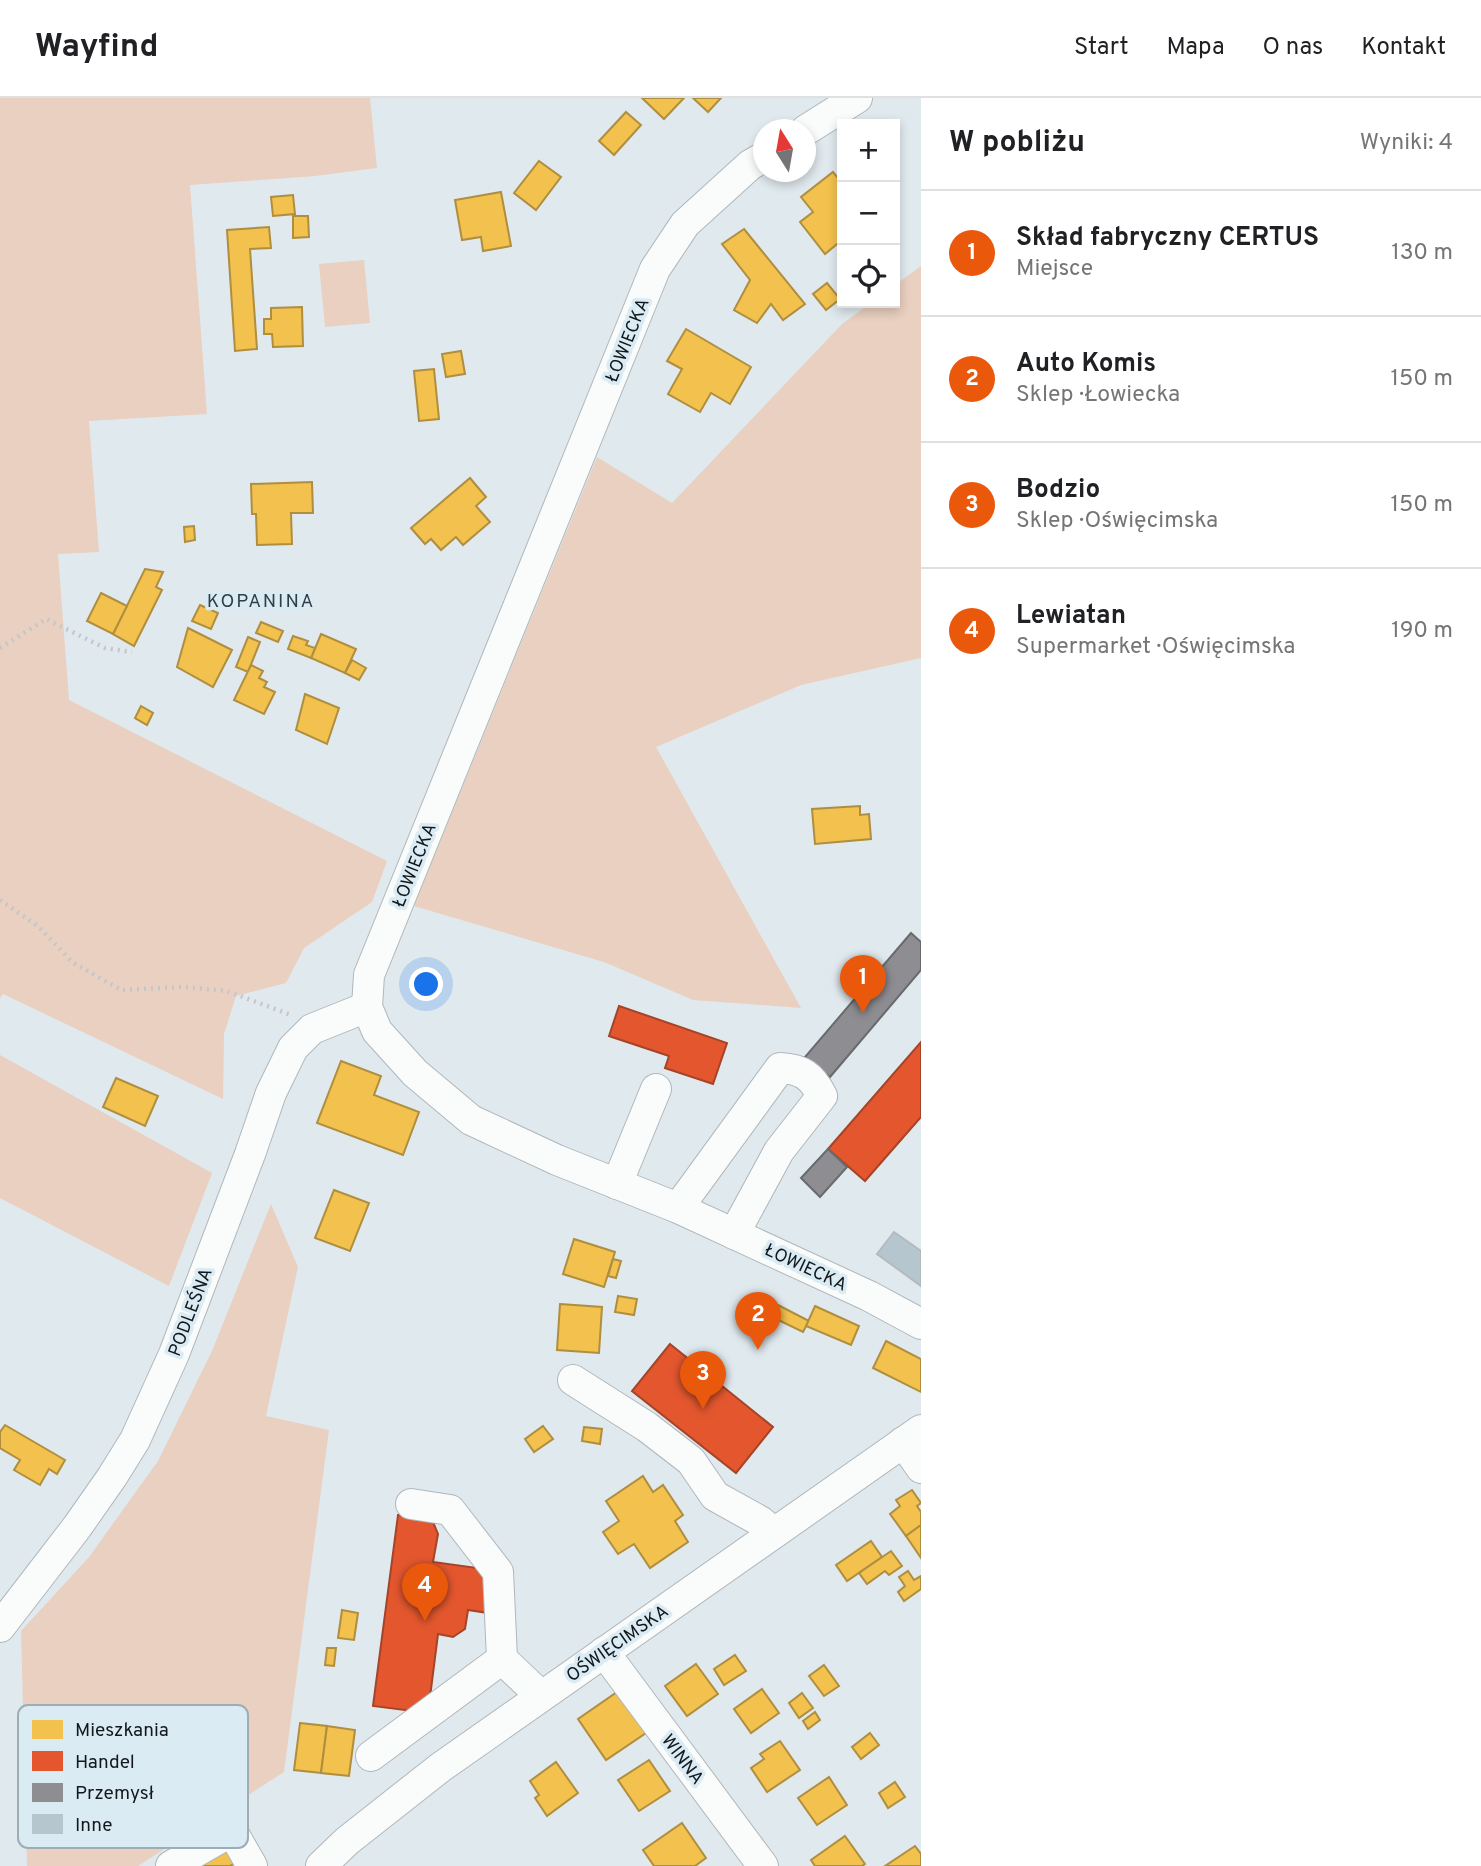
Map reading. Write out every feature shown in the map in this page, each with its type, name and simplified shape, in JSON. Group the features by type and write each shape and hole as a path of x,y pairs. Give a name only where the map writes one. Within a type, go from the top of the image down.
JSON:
{"street":[{"path":"816,125 857,98"},
{"name":"ŁOWIECKA","path":"753,163 685,224 655,269 369,975 367,1007 377,1031 415,1073 471,1120 557,1160 678,1208 869,1296 921,1324"},
{"name":"PODLEŚNA","path":"0,1627 77,1527 113,1477 135,1440 178,1342 271,1093 293,1048 312,1029 367,1007"},
{"path":"678,1208 780,1068 796,1069 816,1083 822,1096 779,1151 734,1234"},
{"path":"617,1184 656,1089"},
{"path":"573,1380 647,1427 691,1461 715,1496 760,1521 774,1533"},
{"path":"912,1436 921,1468"},
{"name":"OŚWIĘCIMSKA","path":"321,1866 347,1841 441,1767 912,1436"},
{"path":"411,1504 450,1510 498,1572 502,1659 541,1696"},
{"name":"WINNA","path":"604,1652 763,1866"},
{"path":"371,1756 502,1659"},
{"path":"171,1866 202,1848"},
{"path":"242,1848 252,1866"}],"path":[{"path":"0,648 46,619 105,648 132,652"},
{"path":"0,900 39,927 72,962 121,990 182,987 227,991 296,1017 312,1029"}],"shaded area":[{"path":"0,98 370,98 377,168 315,176 190,185 207,414 89,421 99,552 58,554 69,700 387,861 372,902 304,948 286,983 236,996 224,1034 223,1099 3,994 0,998"},
{"path":"364,260 370,323 325,327 319,264"},
{"path":"921,266 921,658 801,685 656,747 801,1008 693,1000 604,962 414,906 597,457 672,503 842,324 864,308 900,308 900,281"},
{"path":"0,1055 212,1173 169,1286 0,1198"},
{"path":"271,1204 298,1267 266,1416 329,1430 284,1772 248,1795 248,1705 23,1705 21,1631 89,1557 158,1461 212,1351"},
{"path":"27,1848 166,1848 138,1866 27,1866"}],"building: Mieszkania":[{"path":"642,98 684,98 664,119"},
{"path":"693,98 721,98 708,112"},
{"path":"626,112 641,125 614,155 599,141"},
{"path":"539,161 561,177 536,210 514,193"},
{"path":"833,172 837,177 837,244 825,254 800,222 813,212 801,197"},
{"path":"501,192 511,246 483,251 481,237 462,240 455,200"},
{"path":"293,195 295,214 273,216 271,197"},
{"path":"293,216 308,216 309,237 293,238"},
{"path":"269,227 271,248 250,249 257,349 235,351 227,230"},
{"path":"744,229 805,304 783,320 771,304 757,323 734,310 750,280 722,244"},
{"path":"827,283 837,295 837,301 826,310 813,294"},
{"path":"302,307 303,346 273,347 272,334 264,334 264,319 271,319 271,308"},
{"path":"686,329 751,367 730,404 711,393 700,412 668,394 682,369 667,361"},
{"path":"461,351 465,374 446,377 442,354"},
{"path":"434,369 439,419 419,421 414,371"},
{"path":"470,478 486,497 476,506 490,522 463,545 456,537 441,550 431,539 425,544 411,528"},
{"path":"312,482 313,513 291,513 292,544 257,545 251,484"},
{"path":"194,526 195,540 185,542 184,527"},
{"path":"145,569 163,572 156,587 162,590 134,646 113,634"},
{"path":"101,593 127,606 113,634 87,621"},
{"path":"200,605 218,613 211,629 192,621"},
{"path":"261,622 283,631 278,642 256,633"},
{"path":"188,628 232,650 213,687 177,667"},
{"path":"321,634 356,649 345,673 311,658"},
{"path":"293,636 308,641 306,645 315,648 311,658 288,649"},
{"path":"248,637 260,642 248,672 236,667"},
{"path":"352,660 366,668 359,680 345,673"},
{"path":"251,665 263,671 259,678 267,682 264,687 275,692 264,714 234,700"},
{"path":"305,694 339,708 327,744 296,730"},
{"path":"141,706 153,713 147,725 135,718"},
{"path":"860,806 860,815 869,814 871,839 815,844 812,809"},
{"path":"341,1061 381,1076 374,1095 419,1112 403,1155 317,1123"},
{"path":"116,1078 158,1096 145,1126 103,1107"},
{"path":"334,1190 369,1203 350,1251 315,1238"},
{"path":"574,1239 615,1252 604,1287 563,1274"},
{"path":"613,1259 621,1261 616,1278 608,1276"},
{"path":"618,1296 637,1299 634,1315 615,1312"},
{"path":"560,1304 602,1307 599,1353 557,1350"},
{"path":"778,1305 809,1321 803,1332 772,1317"},
{"path":"815,1306 859,1326 851,1345 806,1326"},
{"path":"886,1341 921,1359 921,1392 873,1368"},
{"path":"5,1425 65,1460 57,1474 49,1469 40,1485 14,1470 20,1460 0,1448 0,1432"},
{"path":"543,1426 553,1439 534,1452 525,1439"},
{"path":"584,1427 602,1429 600,1444 582,1441"},
{"path":"643,1476 653,1492 663,1485 683,1515 675,1521 688,1542 650,1568 634,1544 618,1554 603,1532 619,1521 606,1501"},
{"path":"912,1490 921,1503 917,1506 921,1512 921,1525 906,1536 890,1514 900,1506 896,1500"},
{"path":"921,1525 921,1558 906,1536"},
{"path":"871,1541 882,1557 847,1581 836,1565"},
{"path":"891,1551 902,1566 889,1575 885,1571 867,1584 859,1573"},
{"path":"908,1571 914,1580 921,1576 921,1589 904,1601 898,1592 905,1586 899,1577"},
{"path":"342,1610 358,1613 354,1640 338,1638"},
{"path":"327,1648 336,1648 334,1666 325,1665"},
{"path":"735,1655 746,1671 724,1685 714,1669"},
{"path":"696,1664 718,1694 687,1716 665,1686"},
{"path":"824,1665 839,1686 824,1696 809,1676"},
{"path":"762,1689 779,1713 751,1733 734,1709"},
{"path":"620,1690 649,1731 606,1760 578,1719"},
{"path":"802,1693 813,1708 799,1718 789,1703"},
{"path":"815,1712 820,1720 808,1729 803,1721"},
{"path":"300,1723 327,1726 321,1773 294,1770"},
{"path":"327,1726 355,1730 349,1776 321,1773"},
{"path":"870,1733 879,1745 861,1759 852,1747"},
{"path":"780,1741 800,1770 767,1792 751,1768 764,1759 760,1754"},
{"path":"649,1760 670,1791 639,1811 618,1780"},
{"path":"556,1762 578,1793 547,1816 535,1798 539,1795 530,1781"},
{"path":"829,1777 847,1805 817,1825 798,1798"},
{"path":"895,1782 905,1797 888,1808 879,1793"},
{"path":"682,1823 706,1858 695,1866 654,1866 643,1850"},
{"path":"845,1836 865,1864 815,1866 811,1860"},
{"path":"915,1846 921,1854 921,1866 885,1866"},
{"path":"216,1848 225,1848 234,1864 230,1866 185,1866"}],"building: Handel":[{"path":"619,1006 727,1043 713,1084 665,1068 669,1056 609,1036"},
{"path":"921,1042 921,1117 865,1181 828,1149"},
{"path":"670,1344 773,1427 736,1473 632,1391"},
{"path":"398,1515 431,1517 438,1534 433,1562 492,1570 488,1613 468,1610 465,1629 453,1637 438,1634 428,1713 373,1706"}],"building: Przemysł":[{"path":"911,933 921,942 921,970 830,1077 805,1057"},
{"path":"828,1149 847,1167 820,1197 801,1178"}],"building: Inne":[{"path":"894,1232 921,1251 921,1286 877,1254"}],"place":[{"name":"Skład fabryczny CERTUS","path":"863,1013"},
{"name":"Auto Komis","path":"758,1350"},
{"name":"Bodzio","path":"703,1409"},
{"name":"Lewiatan","path":"425,1621"}],"district":[{"name":"KOPANINA","path":"261,600"}]}
